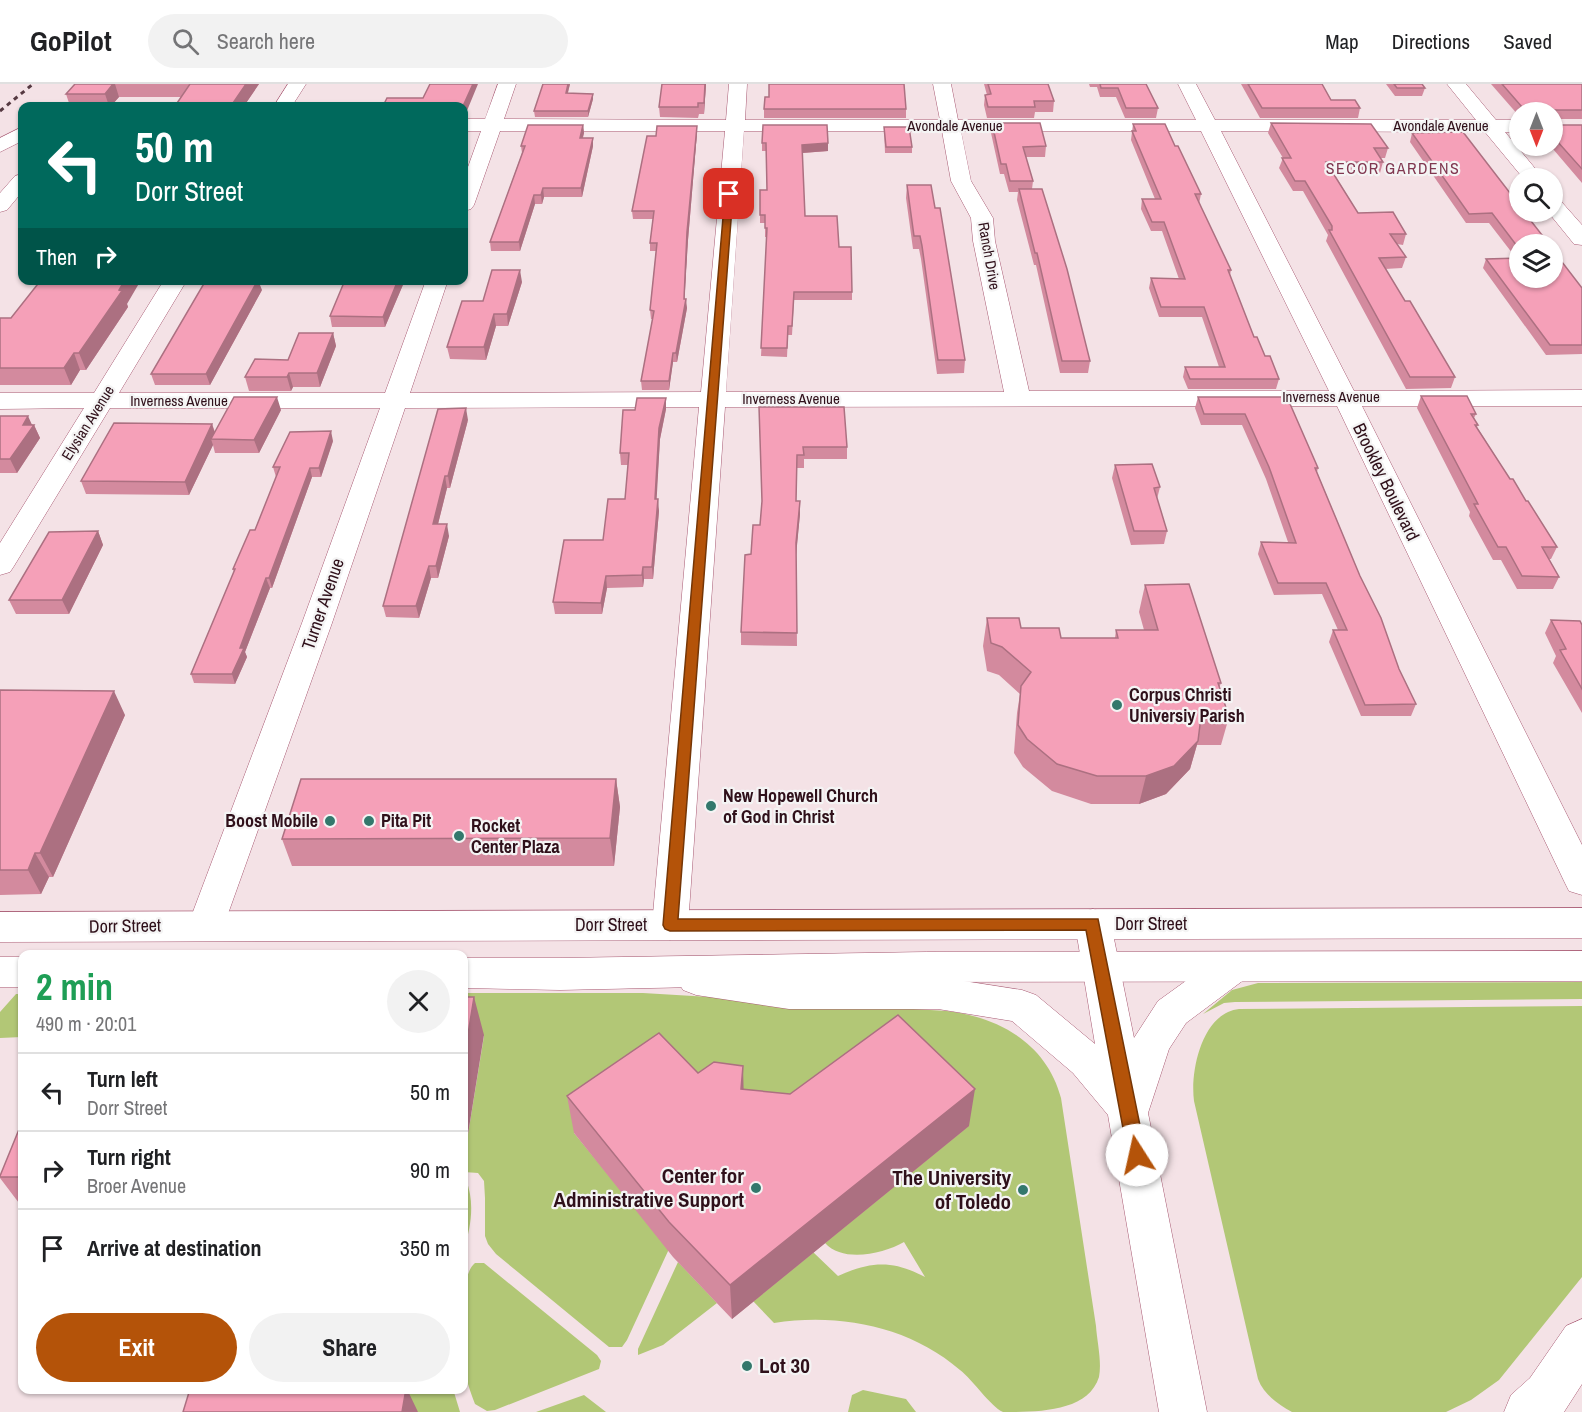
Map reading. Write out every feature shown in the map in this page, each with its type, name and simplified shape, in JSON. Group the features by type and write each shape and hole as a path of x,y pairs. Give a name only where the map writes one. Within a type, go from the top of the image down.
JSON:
{"street":[{"path":"286,102 297,84"},
{"path":"468,194 507,84"},
{"path":"670,925 738,84"},
{"name":"Ranch Drive","path":"942,84 961,181 982,218 984,241 1018,398"},
{"name":"Brookley Boulevard","path":"1187,84 1345,398 1582,881"},
{"path":"1456,84 1525,168"},
{"name":"Avondale Avenue","path":"468,125 1509,126"},
{"path":"0,146 18,135"},
{"path":"0,206 18,185"},
{"path":"1563,216 1582,239"},
{"name":"Elysian Avenue","path":"0,566 173,285"},
{"name":"Turner Avenue","path":"206,925 317,623 434,285"},
{"name":"Inverness Avenue","path":"0,401 1582,398"},
{"name":"Dorr Street","path":"0,927 1582,923"},
{"path":"1093,924 1183,1412"},
{"path":"0,942 206,925"},
{"path":"468,973 926,967 1582,966"},
{"path":"1129,1110 1151,1043 1172,1012 1232,968"},
{"path":"0,972 18,972"},
{"path":"646,972 789,993 938,993 1022,1006 1087,1061 1129,1110"},
{"path":"1528,1412 1547,1395 1582,1342"}],"green space":[{"path":"1582,982 1582,999 1235,1002 1224,1003 1203,1014 1232,990 1258,983"},
{"path":"468,993 643,993 947,1011 985,1020 1018,1036 1045,1062 1061,1098 1099,1352 1099,1377 1093,1389 1084,1397 1060,1408 1003,1412 965,1374 940,1355 896,1333 848,1322 799,1320 774,1323 753,1301 813,1252 838,1276 861,1267 882,1264 913,1271 925,1277 904,1242 875,1253 852,1255 833,1249 825,1243 790,1131 574,1133 669,1249 627,1340 622,1347 609,1347 496,1254 488,1244 485,1236 484,1181 478,1173 468,1172 468,1134 484,1036 468,1035"},
{"path":"18,994 18,1037 0,1038 0,1012"},
{"path":"1582,1006 1582,1277 1499,1380 1471,1400 1446,1412 1292,1412 1277,1402 1264,1390 1258,1379 1194,1101 1194,1075 1201,1045 1207,1032 1226,1013 1239,1009"},
{"path":"468,1185 471,1206 468,1235"},
{"path":"678,1262 717,1303 663,1345 638,1355 638,1349"},
{"path":"475,1263 484,1263 597,1355 601,1361 599,1369 495,1410 487,1411 475,1404 468,1384 468,1276"},
{"path":"863,1390 906,1399 916,1412 848,1412 852,1395"},
{"path":"360,1394 455,1394 460,1412 357,1412"},
{"path":"584,1395 606,1412 536,1412"}],"building":[{"path":"75,84 113,84 105,94 66,94"},
{"path":"190,84 246,84 234,102 178,102"},
{"path":"430,84 473,84 465,102 385,102 387,98 423,98"},
{"path":"543,84 568,84 566,93 593,94 588,111 534,111"},
{"path":"662,84 705,84 704,103 698,103 698,107 659,107"},
{"path":"769,84 904,84 906,109 764,109 765,97 769,97"},
{"path":"988,84 1048,84 1054,101 1034,101 1035,107 988,107 985,95 991,94"},
{"path":"1100,84 1146,84 1158,108 1126,108 1118,88 1101,88"},
{"path":"1248,84 1322,84 1331,100 1355,100 1360,108 1262,108"},
{"path":"1394,84 1422,84 1425,88 1397,88"},
{"path":"1502,84 1582,84 1582,110 1563,110 1563,102 1518,102"},
{"path":"992,123 1040,123 1046,146 1023,147 1033,181 1010,181 1006,164 1001,164"},
{"path":"1271,123 1371,124 1388,148 1374,148 1383,162 1326,162 1358,213 1393,212 1406,234 1390,234 1406,257 1379,258 1405,301 1410,301 1455,377 1410,377 1329,230 1332,230 1332,226 1305,181 1295,181 1282,158 1291,158"},
{"path":"1133,124 1165,124 1175,146 1178,146 1201,194 1195,194 1231,270 1228,270 1254,337 1257,337 1265,356 1270,356 1279,379 1190,379 1185,367 1225,367 1204,307 1161,307 1151,278 1185,279 1164,222 1152,222 1142,199 1161,199 1132,131 1136,131"},
{"path":"528,125 583,125 580,138 593,138 581,188 543,188 541,195 534,195 519,242 490,242 525,146 521,146"},
{"path":"763,125 827,125 828,143 802,145 805,216 837,216 839,247 851,247 852,292 794,292 792,326 788,326 787,348 761,348 767,228 765,228 765,215 760,215 760,190 767,190 766,143 762,143"},
{"path":"1563,125 1582,125 1582,169 1563,148"},
{"path":"657,126 697,126 687,232 684,299 686,299 676,353 673,353 669,381 641,381 654,311 650,310 657,243 650,243 654,211 632,211 647,136 656,136"},
{"path":"884,127 909,127 912,147 886,147"},
{"path":"1463,132 1509,192 1509,222 1532,222 1541,234 1509,235 1492,213 1469,214 1412,133"},
{"path":"907,185 931,185 935,208 940,208 965,360 938,360 922,246 920,236 914,236"},
{"path":"1019,189 1042,189 1067,269 1090,361 1062,361 1037,253 1035,253"},
{"path":"1509,258 1509,288 1563,288 1563,263 1582,288 1582,345 1550,345 1486,259"},
{"path":"492,270 520,270 507,314 494,314 484,347 447,347 462,301 483,301"},
{"path":"37,285 122,285 119,290 122,291 79,353 74,353 64,368 0,368 0,318 11,318"},
{"path":"203,285 255,285 206,374 151,374"},
{"path":"343,285 396,285 383,317 330,316"},
{"path":"299,333 333,333 317,373 289,373 287,377 245,377 255,359 288,360"},
{"path":"1421,396 1467,396 1476,414 1471,414 1478,425 1475,425 1557,547 1542,547 1559,577 1522,576 1506,547 1498,547 1474,504 1478,504"},
{"path":"234,397 277,397 254,440 211,439"},
{"path":"1198,397 1287,397 1318,468 1315,468 1360,576 1381,618 1399,669 1416,704 1365,705 1333,630 1347,630 1326,583 1278,583 1261,542 1296,543 1269,467 1245,414 1204,414"},
{"path":"637,398 666,398 659,428 655,499 658,499 652,567 643,567 642,575 606,576 601,603 553,602 564,540 603,540 608,499 625,499 629,453 620,453 623,410 635,410"},
{"path":"759,407 844,407 847,447 803,447 804,455 797,455 796,501 800,501 796,543 797,633 741,632 745,555 751,554 753,525 760,525 762,501"},
{"path":"466,408 433,524 447,524 436,566 429,566 416,606 383,606 438,409"},
{"path":"0,416 28,416 23,425 34,425 10,459 0,459"},
{"path":"114,423 212,424 185,482 81,481"},
{"path":"331,431 319,468 310,468 269,578 266,578 240,648 244,648 232,674 191,674 250,530 255,530 280,467 273,467 290,432"},
{"path":"1152,464 1160,487 1154,488 1167,531 1134,531 1115,465"},
{"path":"98,531 62,600 9,600 49,532"},
{"name":"Corpus Christi Universiy Parish","path":"1189,584 1221,683 1218,683 1229,717 1201,717 1198,741 1174,766 1146,776 1097,776 1057,764 1027,739 1018,725 1021,686 1031,672 1002,647 991,643 987,618 1019,618 1021,628 1059,628 1061,638 1118,638 1116,630 1158,630 1145,585"},
{"path":"1551,620 1580,621 1582,625 1582,689 1560,650 1566,649"},
{"path":"0,690 114,691 40,853 35,853 28,870 0,870"},
{"path":"301,779 616,779 610,838 282,839"},
{"path":"468,997 474,997 468,1034"},
{"name":"Center for Administrative Support","path":"898,1015 975,1089 730,1285 669,1222 567,1096 659,1033 698,1073 714,1062 743,1066 741,1089 790,1094"},
{"path":"18,1132 18,1177 0,1176"},
{"path":"188,1394 405,1394 402,1412 183,1412"}],"railway":[{"path":"0,111 33,84"}],"place":[{"name":"Corpus Christi Universiy Parish","path":"1117,705"},
{"name":"New Hopewell Church of God in Christ","path":"711,806"},
{"name":"Boost Mobile","path":"330,821"},
{"name":"Pita Pit","path":"369,821"},
{"name":"Rocket Center Plaza","path":"459,836"},
{"name":"Center for Administrative Support","path":"756,1188"},
{"name":"The University of Toledo","path":"1023,1190"},
{"name":"Lot 30","path":"747,1366"}],"district":[{"name":"SECOR GARDENS","path":"1393,168"}],"route":[{"path":"729,194 670,925 1093,924 1137,1155"}]}
